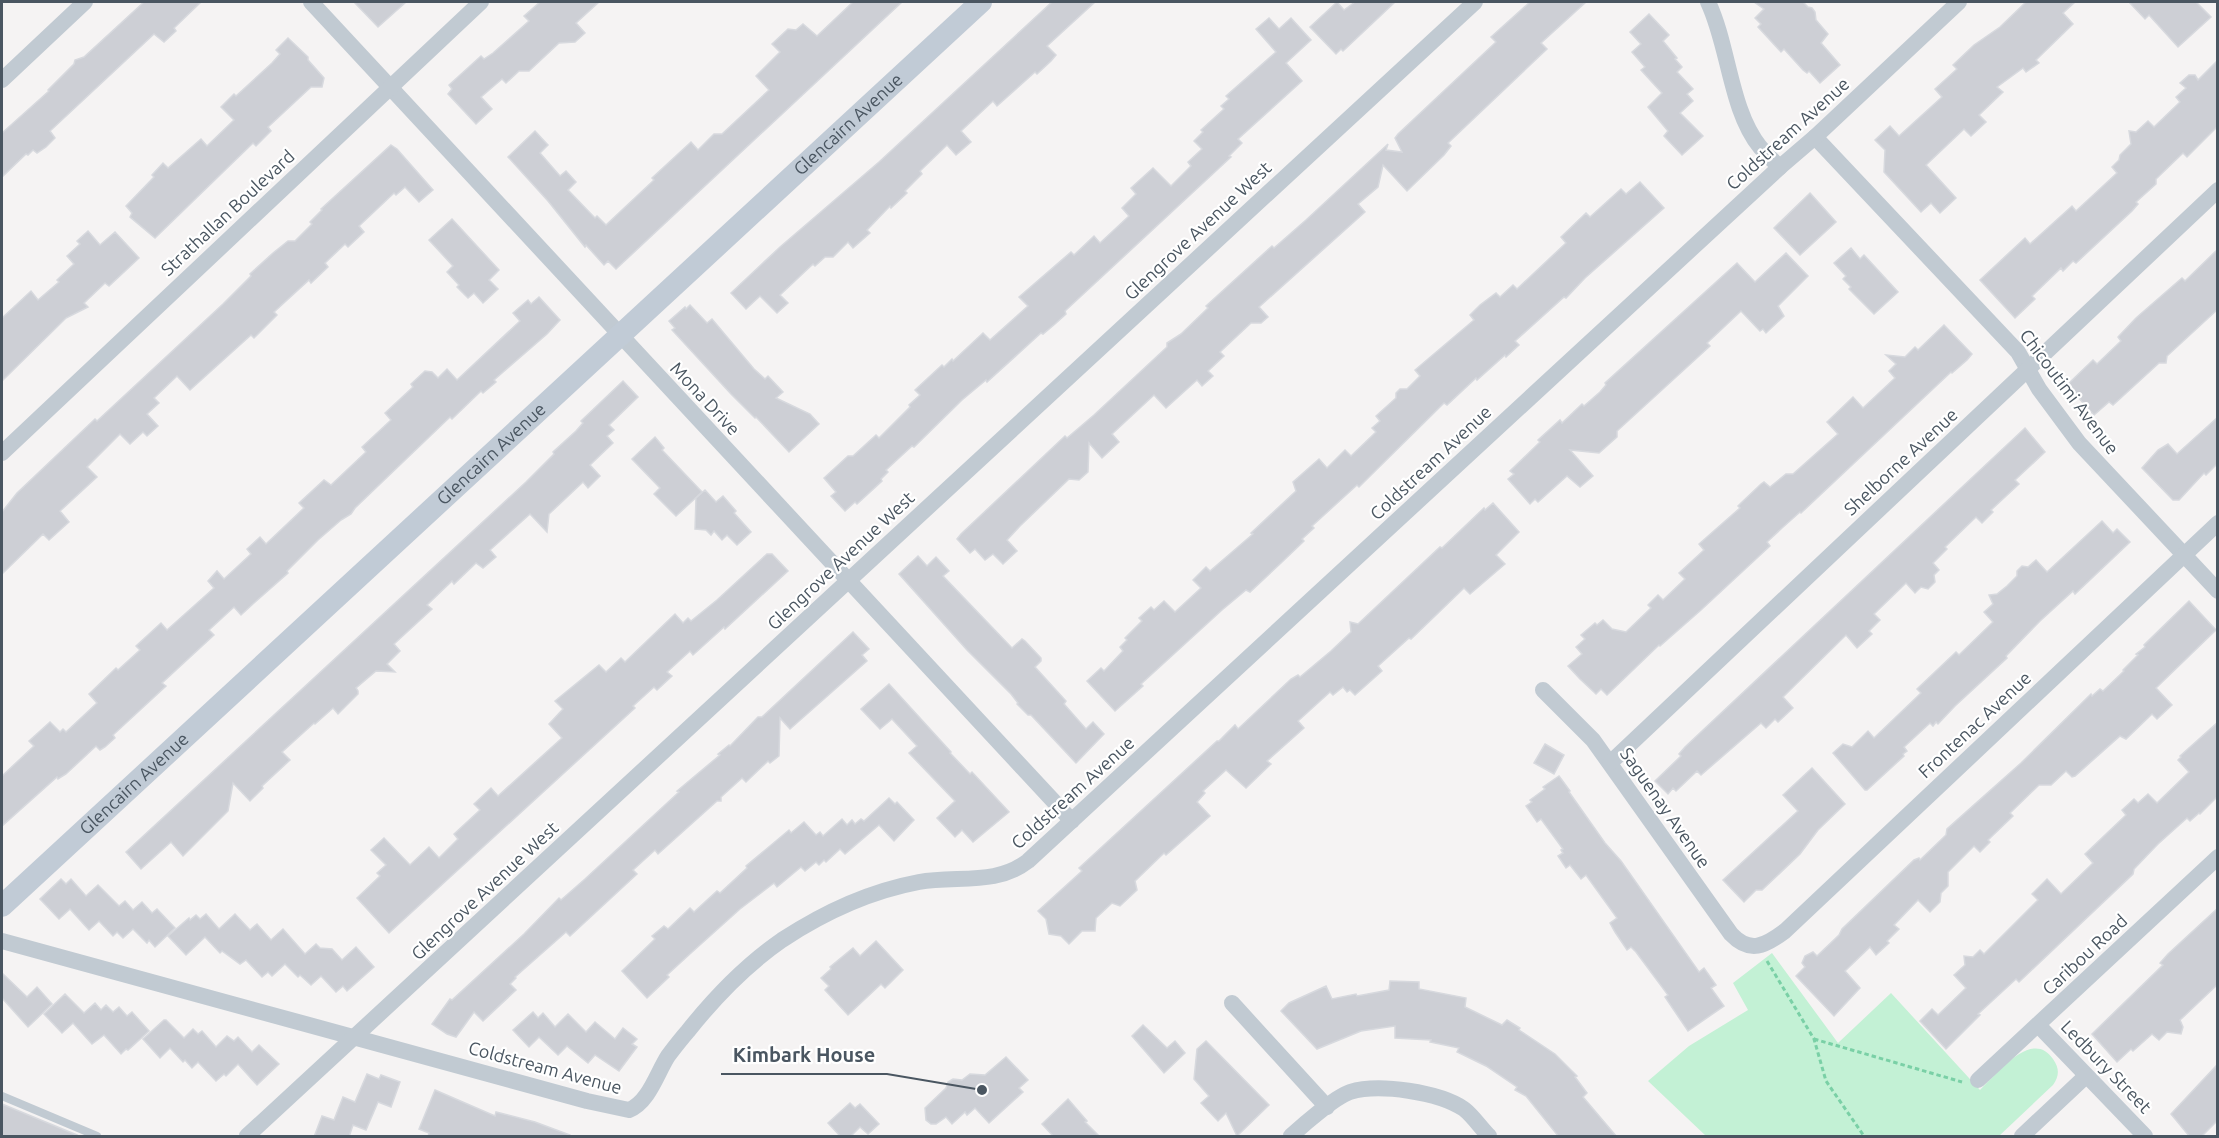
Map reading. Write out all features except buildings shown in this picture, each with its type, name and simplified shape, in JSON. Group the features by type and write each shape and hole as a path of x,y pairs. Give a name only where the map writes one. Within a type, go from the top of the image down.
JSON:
{"street":[{"path":"2,80 85,2"},
{"name":"Mona Drive","path":"311,2 1072,821"},
{"name":"Strathallan Boulevard","path":"2,453 481,2"},
{"name":"Glencairn Avenue","path":"2,906 981,2"},
{"name":"Glengrove Avenue West","path":"247,1137 1475,2"},
{"path":"1708,2 1717,20 1741,110 1759,146 1780,167"},
{"name":"Coldstream Avenue","path":"2,940 587,1101 629,1110 639,1104 669,1055 709,1006 759,957 784,939 822,916 886,890 921,881 988,878 1008,873 1028,861 1959,2"},
{"name":"Chicoutimi Avenue","path":"1815,137 2018,352 2056,413 2079,443 2217,591"},
{"name":"Shelborne Avenue","path":"1610,763 2217,190"},
{"name":"Frontenac Avenue","path":"1754,947 1774,939 1785,931 2217,524"},
{"name":"Saguenay Avenue","path":"1543,690 1593,740 1738,942 1754,947"},
{"name":"Caribou Road","path":"1977,1080 2217,857"},
{"path":"1232,1003 1327,1107"},
{"name":"Ledbury Street","path":"2038,1025 2145,1137"},
{"path":"2022,1137 2086,1076"},
{"path":"1291,1137 1327,1107 1350,1092 1394,1088 1432,1096 1464,1109 1489,1137"}],"lane":[{"path":"2,1096 97,1137"}],"path":[{"path":"1754,947 1767,960 1814,1039 1826,1081 1864,1137"},
{"path":"1814,1039 1961,1083 1977,1080"}],"green space":[{"path":"1772,953 1838,1043 1891,993 1980,1090 2015,1057 2025,1051 2035,1049 2045,1051 2053,1059 2058,1069 2057,1079 1999,1136 1706,1136 1648,1081 1689,1046 1748,1010 1733,983"}],"place":[{"name":"Kimbark House","path":"982,1090"}]}
